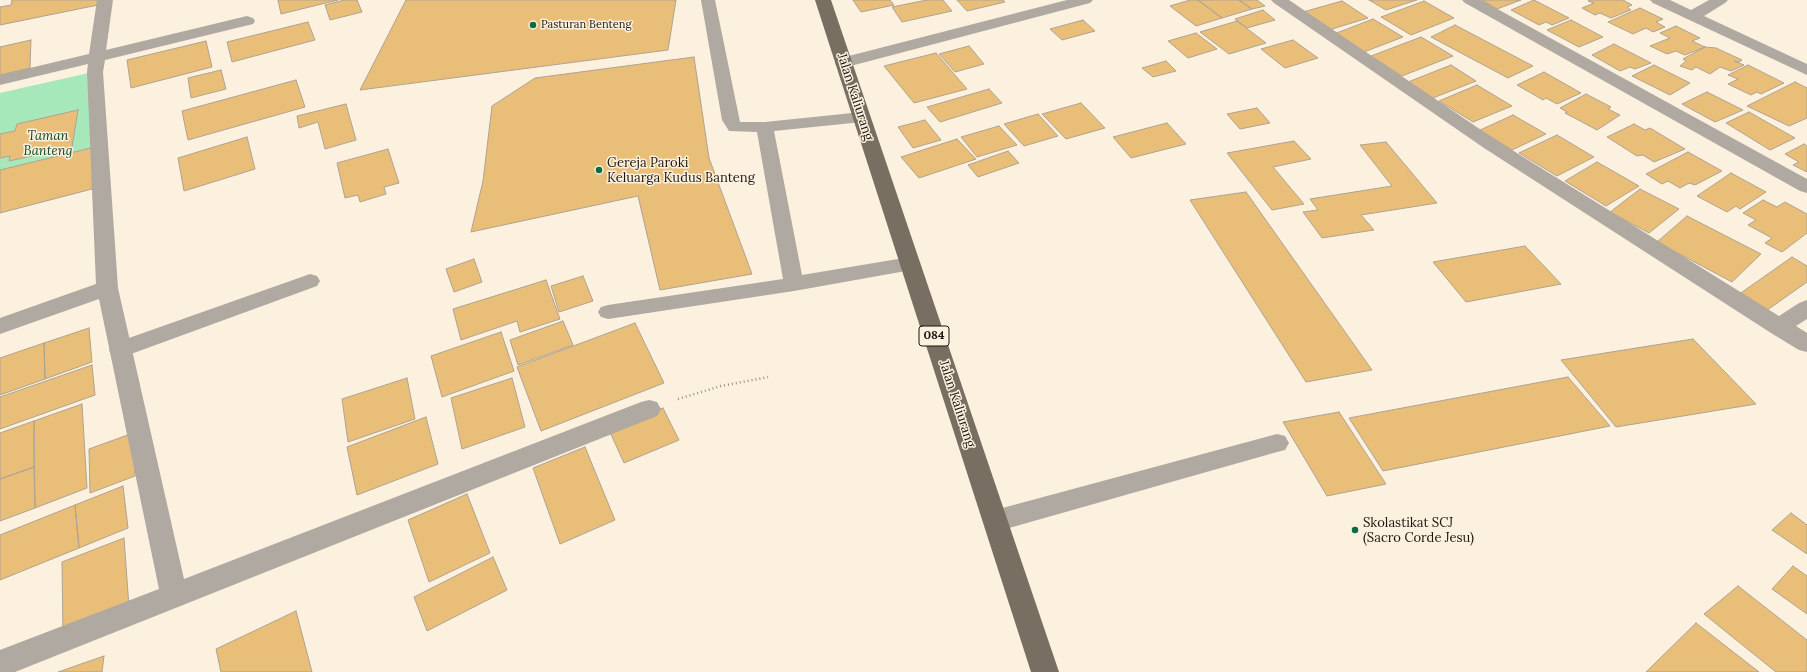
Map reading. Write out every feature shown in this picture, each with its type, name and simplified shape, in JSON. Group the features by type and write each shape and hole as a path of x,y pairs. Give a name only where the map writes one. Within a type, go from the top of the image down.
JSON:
{"main road":[{"name":"Jalan Kaliurang","path":"823,0 1045,672"}],"street":[{"path":"105,0 97,57 96,80 107,288 174,595"},
{"path":"843,62 1086,0"},
{"path":"1279,0 1490,144 1807,344"},
{"path":"1470,0 1807,187"},
{"path":"1658,0 1807,70"},
{"path":"1692,16 1720,0"},
{"path":"0,80 247,21"},
{"path":"0,326 107,288"},
{"path":"1780,327 1807,308"},
{"path":"0,664 649,409"}],"lane":[{"path":"708,0 730,120 735,127 765,128 862,117"},
{"path":"765,128 794,284"},
{"path":"608,312 794,284 910,264"},
{"path":"120,350 310,281"},
{"path":"996,521 1277,443"}],"path":[{"path":"649,409 721,386 768,377"}],"green space":[{"name":"Taman Banteng","path":"93,72 99,183 0,204 0,93"}],"building":[{"path":"12,0 99,0 98,5 0,25 0,7 11,5"},
{"path":"278,0 338,0 281,14"},
{"path":"344,0 357,0 362,12 330,20 325,5"},
{"name":"Pasturan Benteng","path":"406,0 676,0 668,50 360,90"},
{"path":"853,0 890,0 894,5 861,12"},
{"path":"927,0 943,0 952,11 902,22 892,7"},
{"path":"957,0 1003,0 1005,2 967,11"},
{"path":"1190,0 1198,0 1222,18 1196,26 1170,6"},
{"path":"1198,0 1239,0 1252,9 1222,18"},
{"path":"1239,0 1257,0 1265,6 1252,9"},
{"path":"1369,0 1417,0 1386,10"},
{"path":"1482,0 1521,0 1497,9"},
{"path":"1534,0 1569,18 1552,25 1546,22 1539,25 1511,10"},
{"path":"1589,0 1623,0 1632,5 1627,7 1631,10 1611,18 1600,13 1595,15 1582,8 1594,3 1588,1"},
{"path":"1342,1 1368,18 1329,30 1303,12"},
{"path":"1424,1 1454,18 1411,35 1381,17"},
{"path":"1640,8 1663,19 1656,22 1665,27 1653,32 1646,28 1633,34 1608,22"},
{"path":"1263,10 1275,20 1247,28 1235,19"},
{"path":"1373,19 1403,37 1364,52 1334,34"},
{"path":"1083,20 1095,31 1062,40 1050,29"},
{"path":"1571,20 1603,37 1579,47 1547,30"},
{"path":"1237,21 1266,43 1229,54 1200,32"},
{"path":"308,22 315,40 232,62 227,42"},
{"path":"1455,25 1533,66 1508,78 1431,37"},
{"path":"1676,26 1700,38 1692,41 1705,47 1685,55 1676,51 1667,54 1650,46 1670,38 1660,33"},
{"path":"1196,33 1217,49 1188,58 1168,41"},
{"path":"1421,37 1453,56 1402,76 1371,56"},
{"path":"31,40 30,68 0,75 0,47"},
{"path":"1293,40 1318,58 1285,68 1261,49"},
{"path":"206,41 212,67 131,88 127,60"},
{"path":"1614,44 1651,63 1635,69 1630,67 1620,71 1592,55"},
{"path":"969,46 984,64 955,72 939,54"},
{"path":"1705,47 1716,48 1742,60 1739,62 1734,61 1744,65 1731,71 1720,67 1710,74 1696,67 1692,70 1680,66 1686,61 1683,59"},
{"path":"936,53 967,89 914,103 884,66"},
{"name":"Gereja Paroki Keluarga Kudus Banteng","path":"694,57 709,158 752,274 660,290 638,196 471,232 483,181 492,106 535,78"},
{"path":"1166,61 1176,71 1153,77 1142,68"},
{"path":"1451,65 1476,81 1433,98 1408,82"},
{"path":"1654,65 1690,83 1670,95 1632,76"},
{"path":"1748,65 1784,83 1761,94 1757,92 1751,95 1728,84 1738,79 1728,75"},
{"path":"221,70 226,89 191,98 188,78"},
{"path":"1544,72 1581,93 1557,104 1546,98 1543,100 1517,85"},
{"path":"296,80 305,107 188,140 182,111"},
{"path":"1795,82 1807,88 1807,118 1789,126 1747,106"},
{"path":"1477,85 1512,106 1473,122 1439,101"},
{"path":"989,89 1002,103 940,122 927,107"},
{"path":"1707,92 1743,110 1715,122 1682,104"},
{"path":"1586,94 1611,107 1608,109 1620,115 1597,130 1565,113 1567,112 1560,108"},
{"path":"1081,103 1105,128 1066,139 1042,114"},
{"path":"346,104 356,140 325,149 318,122 299,128 297,116"},
{"path":"1257,108 1270,123 1240,129 1227,114"},
{"path":"78,110 72,147 9,161 10,156 0,158 0,134 15,131 17,124"},
{"path":"1749,112 1795,138 1770,150 1726,123"},
{"path":"1038,114 1058,136 1024,146 1004,124"},
{"path":"1513,115 1546,134 1512,150 1480,130"},
{"path":"925,120 941,140 913,148 898,127"},
{"path":"1167,123 1186,144 1131,158 1113,137"},
{"path":"1634,124 1645,130 1650,128 1685,149 1654,162 1643,155 1637,156 1607,137"},
{"path":"999,126 1017,145 977,157 961,137"},
{"path":"1557,135 1594,157 1557,176 1519,153"},
{"path":"247,137 255,169 184,191 178,158"},
{"path":"957,139 976,159 919,178 901,157"},
{"path":"1294,141 1311,159 1273,167 1304,204 1272,210 1227,153"},
{"path":"1386,142 1437,203 1361,215 1374,230 1322,238 1303,212 1318,210 1310,199 1392,186 1360,145"},
{"path":"1804,144 1807,146 1807,172 1793,165 1799,162 1785,154"},
{"path":"95,147 92,189 0,213 0,170"},
{"path":"388,149 399,183 384,187 386,194 360,202 358,195 345,198 337,163"},
{"path":"1008,151 1019,163 978,177 968,165"},
{"path":"1688,152 1722,171 1695,185 1689,183 1680,188 1668,181 1662,184 1646,174"},
{"path":"1597,162 1639,186 1606,206 1565,181"},
{"path":"1731,173 1766,192 1740,209 1736,206 1727,212 1697,196"},
{"path":"1640,189 1679,209 1649,233 1610,212"},
{"path":"1246,192 1372,370 1306,382 1190,200"},
{"path":"1763,200 1777,207 1785,202 1807,214 1807,233 1782,252 1765,243 1772,238 1748,225 1756,220 1743,213"},
{"path":"1687,216 1761,254 1732,282 1657,242"},
{"path":"1525,246 1561,284 1466,302 1433,262"},
{"path":"1792,257 1807,266 1807,282 1763,313 1735,297"},
{"path":"474,259 482,282 454,292 446,269"},
{"path":"583,276 593,301 559,312 551,286"},
{"path":"546,280 560,319 520,332 517,321 461,340 453,309"},
{"path":"563,321 573,345 518,365 510,340"},
{"path":"635,323 664,383 541,431 517,367"},
{"path":"89,328 92,362 45,379 44,343"},
{"path":"501,332 514,371 442,397 431,356"},
{"path":"1693,339 1756,404 1616,427 1561,360"},
{"path":"44,343 45,379 0,395 0,358"},
{"path":"92,365 95,395 0,429 0,397"},
{"path":"1568,377 1610,426 1383,471 1349,418"},
{"path":"407,378 415,419 348,442 342,399"},
{"path":"512,378 525,427 462,449 451,398"},
{"path":"82,404 87,488 35,508 34,421"},
{"path":"663,408 679,440 624,463 609,430"},
{"path":"1339,412 1386,484 1327,496 1283,422"},
{"path":"426,417 438,464 357,495 347,447"},
{"path":"34,421 34,467 0,479 0,433"},
{"path":"133,433 135,476 90,493 89,449"},
{"path":"585,447 615,520 560,544 533,468"},
{"path":"34,467 35,508 0,521 0,479"},
{"path":"123,486 128,528 79,548 75,505"},
{"path":"467,494 490,553 429,582 408,520"},
{"path":"75,505 79,548 0,580 0,535"},
{"path":"1791,513 1807,525 1807,554 1772,530"},
{"path":"124,538 129,607 63,635 62,562"},
{"path":"493,557 507,590 427,631 414,597"},
{"path":"1793,566 1807,576 1807,614 1772,589"},
{"path":"1738,586 1807,640 1807,672 1776,672 1704,614"},
{"path":"296,611 312,672 221,672 216,649"},
{"path":"1696,623 1759,672 1646,672"},
{"path":"104,656 102,672 58,672"}],"place":[{"name":"Pasturan Benteng","path":"533,25"},
{"name":"Gereja Paroki Keluarga Kudus Banteng","path":"599,170"},
{"name":"Skolastikat SCJ (Sacro Corde Jesu)","path":"1355,530"}]}
